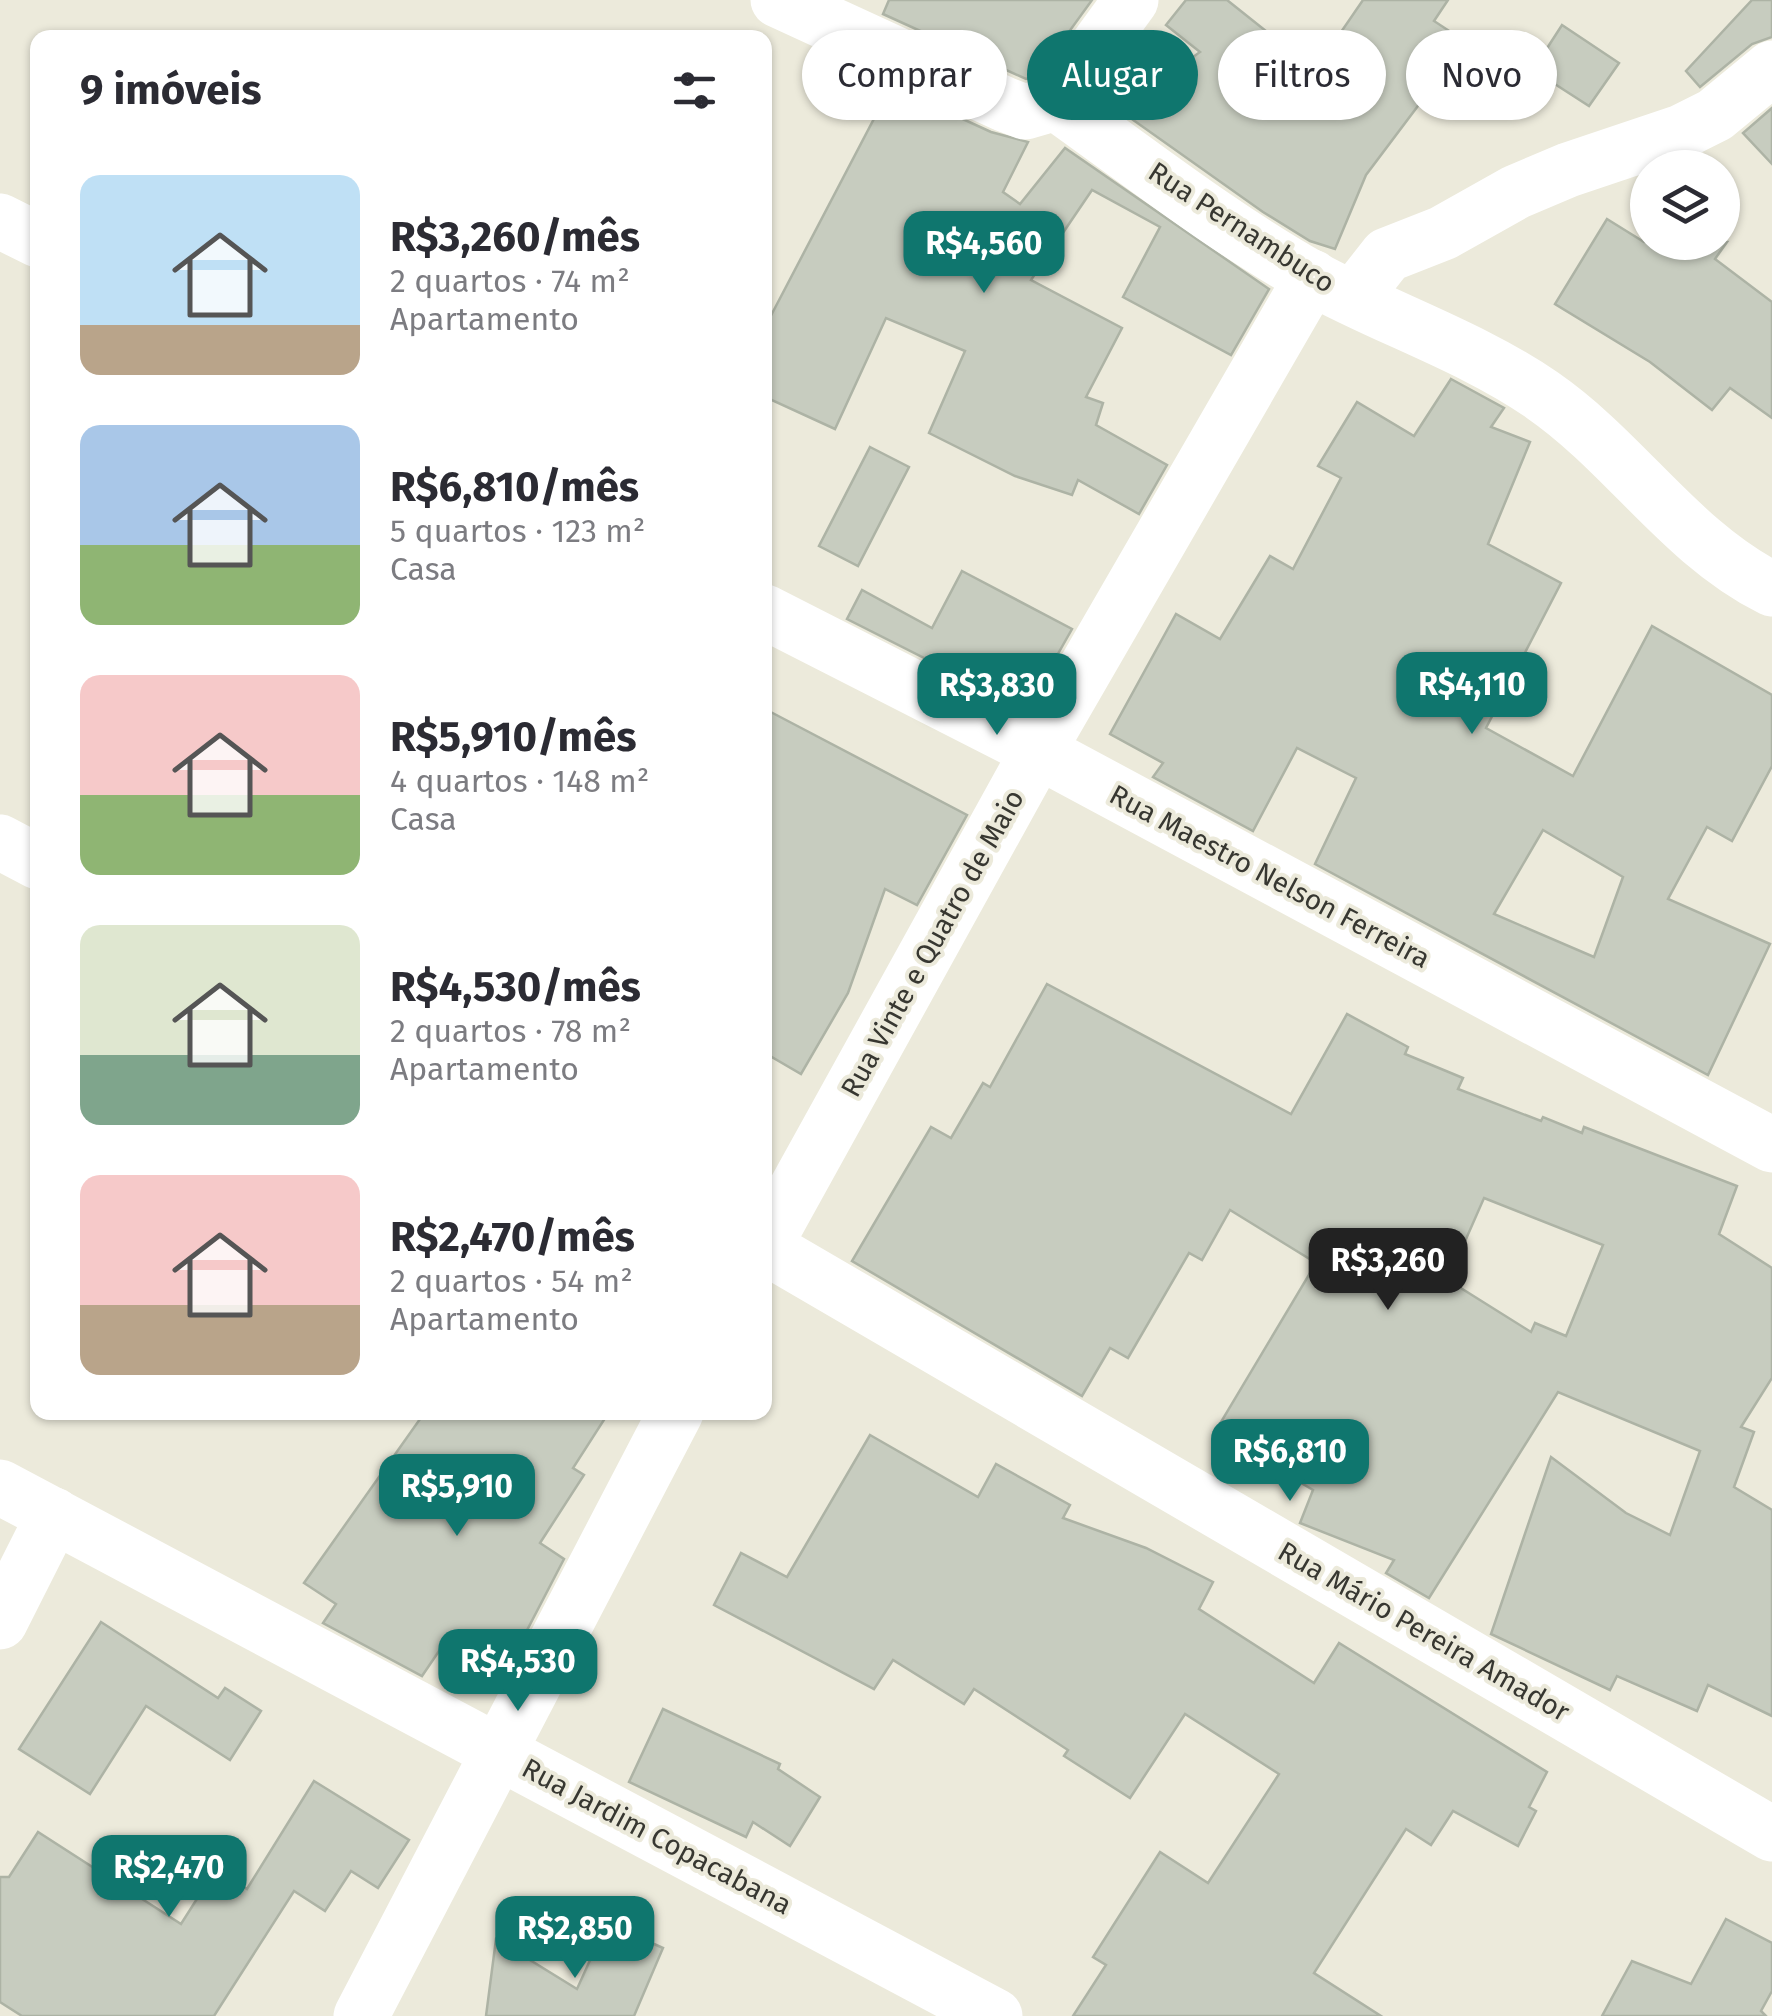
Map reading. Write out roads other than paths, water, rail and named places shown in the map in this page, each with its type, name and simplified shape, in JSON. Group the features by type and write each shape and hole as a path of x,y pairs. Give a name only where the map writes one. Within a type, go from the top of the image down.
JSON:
{"street":[{"path":"778,0 1014,108 1027,110"},
{"path":"1109,30 1131,0"},
{"name":"Rua Vinte e Quatro de Maio","path":"772,1233 1038,751 1332,287 1387,254 1443,233 1516,192 1681,132 1714,115 1772,68"},
{"name":"Rua Pernambuco","path":"1082,120 1332,287 1501,369 1541,394 1622,459 1709,551 1772,589"},
{"path":"0,221 30,236"},
{"name":"Rua Maestro Nelson Ferreira","path":"772,616 1038,751 1772,1145"},
{"path":"0,842 30,858"},
{"name":"Rua Mário Pereira Amador","path":"772,1250 1772,1834"},
{"path":"361,2016 496,1750 672,1420"},
{"name":"Rua Jardim Copacabana","path":"0,1487 995,2016"},
{"path":"0,1622 54,1516"}]}
